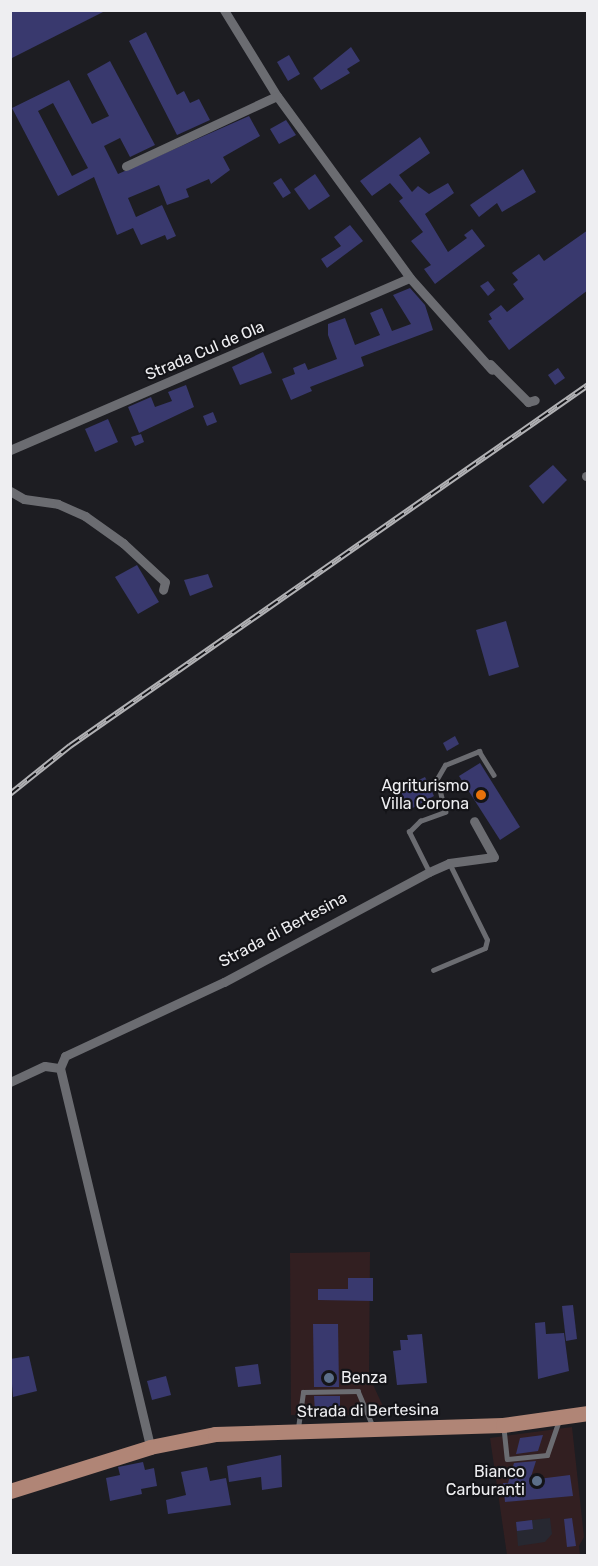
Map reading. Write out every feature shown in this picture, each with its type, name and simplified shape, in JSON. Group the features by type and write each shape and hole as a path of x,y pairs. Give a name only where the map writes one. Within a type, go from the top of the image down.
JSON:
{"main road":[{"name":"Strada di Bertesina","path":"10,1491 150,1447 216,1434 503,1425 588,1413"}],"street":[{"path":"224,10 277,96 410,278 492,370"},
{"path":"126,166 277,96"},
{"name":"Strada Cul de Ola","path":"10,450 410,278"},
{"path":"485,363 510,377 528,402 535,400"},
{"path":"10,491 24,499 58,504 85,516 165,582 163,590"},
{"name":"Strada di Bertesina","path":"60,1068 65,1056 224,982 429,872 449,863 494,857 474,821"},
{"path":"10,1082 45,1066 60,1068 150,1447"}],"lane":[{"path":"429,872 409,832 420,821 446,812 436,779 445,765 479,751 494,775"},
{"path":"434,970 485,948 487,940 449,863"},
{"path":"297,1430 303,1392 358,1391 374,1429"},
{"path":"503,1425 507,1460 547,1455 560,1418"}],"shaded area":[{"path":"370,1252 369,1376 387,1415 291,1415 290,1253"},
{"name":"Bianco Carburanti","path":"572,1427 584,1537 579,1546 580,1555 507,1555 490,1438"},
{"path":"550,1518 552,1534 545,1542 518,1546 516,1522"}],"building":[{"path":"10,10 107,10 10,59"},
{"path":"146,32 177,95 184,91 190,103 199,99 210,120 177,135 129,41"},
{"path":"351,47 360,61 347,69 350,73 321,90 313,78"},
{"path":"289,55 300,74 288,81 277,62"},
{"path":"110,61 155,145 130,157 120,138 104,146 118,174 249,116 260,136 223,157 230,170 211,184 209,179 186,189 189,197 167,205 159,185 128,198 136,217 162,205 176,236 167,240 165,235 141,245 133,228 117,235 94,177 58,196 12,108 69,80 92,124 109,116 87,74","holes":["53,103 88,168 72,176 38,111"]},
{"path":"286,120 296,135 279,144 270,129"},
{"path":"420,137 430,153 399,175 412,192 418,186 429,194 448,183 454,193 425,214 448,252 467,238 464,235 472,229 485,246 435,284 424,269 431,265 411,241 423,232 399,201 403,198 390,183 372,196 360,181"},
{"path":"523,169 536,192 502,212 497,203 479,217 470,205"},
{"path":"315,174 330,196 309,210 294,189"},
{"path":"281,178 291,193 283,198 273,183"},
{"path":"350,225 363,241 327,268 321,259 341,246 334,237"},
{"path":"588,230 588,290 509,350 488,321 492,319 489,314 501,305 507,312 524,299 513,284 518,280 512,273 539,254 544,261"},
{"path":"488,281 495,290 488,296 480,286"},
{"path":"410,288 425,305 433,330 361,357 364,366 310,387 312,391 291,400 282,379 295,374 293,368 305,363 308,370 337,359 328,335 328,324 345,318 355,345 380,335 370,313 382,308 392,331 411,324 393,295"},
{"path":"263,352 272,373 240,385 232,367"},
{"path":"558,368 565,378 555,385 548,375"},
{"path":"186,385 194,407 139,433 128,407 151,397 155,407 172,401 168,392"},
{"path":"213,412 217,422 207,426 203,416"},
{"path":"108,419 118,442 95,452 85,429"},
{"path":"141,434 144,442 135,446 131,437"},
{"path":"553,465 567,480 543,504 529,486"},
{"path":"137,565 159,602 138,614 115,577"},
{"path":"208,574 213,587 190,596 184,580"},
{"path":"506,621 519,667 489,676 476,630"},
{"path":"455,736 459,744 447,751 443,743"},
{"path":"480,763 520,827 500,840 459,776"},
{"path":"425,777 434,796 409,810 400,789"},
{"path":"348,1278 373,1278 373,1301 318,1300 318,1289 348,1289"},
{"path":"573,1305 577,1339 566,1341 562,1306"},
{"path":"545,1322 546,1334 564,1333 569,1371 538,1379 535,1323"},
{"path":"313,1324 338,1324 339,1387 314,1387"},
{"path":"422,1334 427,1383 397,1385 393,1351 401,1350 400,1340 408,1340 407,1335"},
{"path":"29,1356 37,1391 13,1397 10,1359"},
{"path":"258,1364 261,1384 238,1387 235,1367"},
{"path":"166,1376 171,1395 152,1400 147,1381"},
{"path":"314,1396 340,1396 340,1413 315,1413"},
{"path":"543,1435 538,1451 516,1454 520,1438"},
{"path":"281,1455 282,1487 262,1490 261,1477 229,1482 227,1466"},
{"path":"536,1461 530,1480 570,1475 573,1496 505,1502 503,1483 508,1483 514,1463"},
{"path":"143,1462 145,1470 154,1468 157,1486 141,1489 142,1494 110,1501 106,1478 120,1475 118,1467"},
{"path":"207,1467 210,1481 226,1478 231,1505 168,1514 166,1500 186,1495 181,1472"},
{"path":"572,1518 576,1546 567,1547 564,1519"},
{"path":"532,1520 533,1529 517,1531 516,1522"}],"railway":[{"path":"10,794 70,746 588,385"}],"place":[{"name":"Agriturismo Villa Corona","path":"481,795"},
{"name":"Benza","path":"329,1378"},
{"name":"Bianco Carburanti","path":"537,1481"}]}
